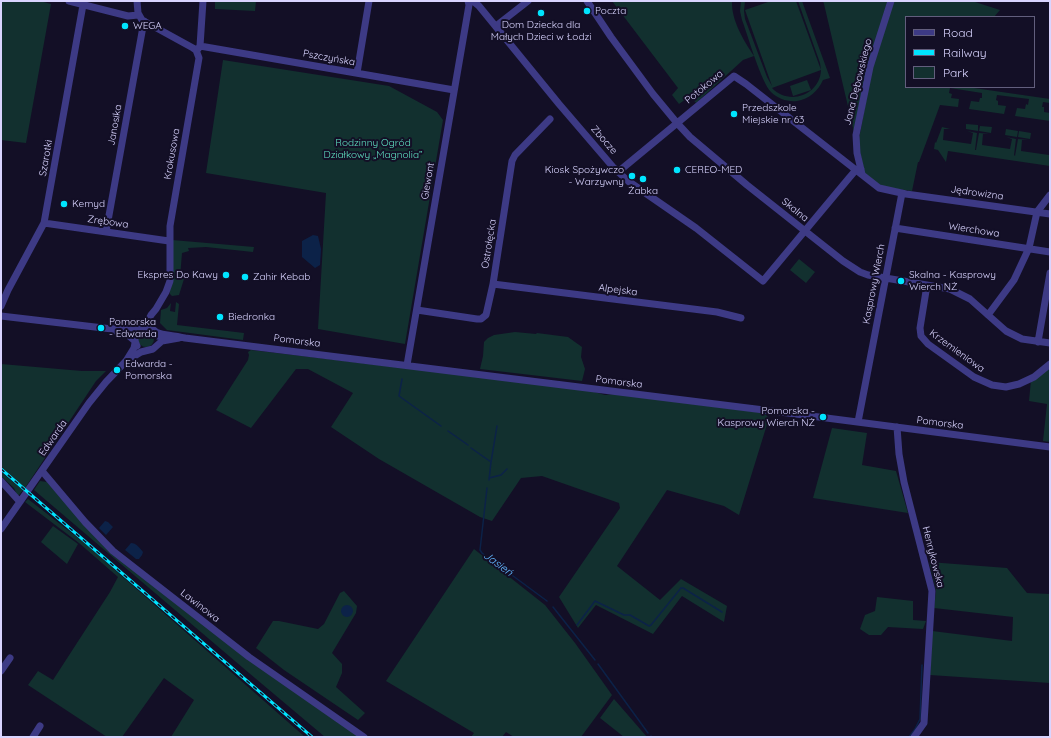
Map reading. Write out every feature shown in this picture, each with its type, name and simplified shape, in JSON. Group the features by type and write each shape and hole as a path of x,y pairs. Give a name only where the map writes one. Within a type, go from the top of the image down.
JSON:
{"street":[{"path":"68,1 128,16 138,15 138,1"},
{"name":"Krokusowa","path":"141,329 146,325 156,309 166,292 170,281 171,268 169,241 171,220 199,62 198,48 203,1"},
{"path":"357,73 369,1"},
{"name":"Giewont","path":"408,365 469,5 468,1"},
{"name":"Zbocze","path":"473,1 496,26 559,104 618,172 641,190 696,228 763,281 805,231"},
{"path":"496,26 528,1"},
{"name":"Skalna","path":"588,1 616,43 677,123 690,137 718,162 852,268 868,275 950,289 970,299 1006,331 1022,339 1050,343"},
{"name":"Jana Dębowskiego","path":"859,172 856,135 870,67 891,1"},
{"name":"Szarotki","path":"1,306 44,223 80,3"},
{"name":"Pszczyńska","path":"138,15 144,21 190,46 198,48 454,90"},
{"name":"Janosika","path":"106,232 144,21"},
{"name":"Potokowa","path":"618,172 734,76 859,172"},
{"name":"Ostrołęcka","path":"417,310 480,319 486,315 493,284 512,161 515,155 550,119"},
{"path":"805,231 859,172 879,188 902,193"},
{"name":"Jędrowizna","path":"902,193 1050,214"},
{"name":"Kasprowy Wierch","path":"858,422 902,193"},
{"path":"988,315 1014,280 1029,248 1037,212 1050,195"},
{"name":"Zrębowa","path":"44,223 169,241"},
{"name":"Wierchowa","path":"895,228 1050,252"},
{"path":"1038,342 1050,273"},
{"name":"Alpejska","path":"493,284 717,312 741,318"},
{"name":"Krzemieniowa","path":"927,285 920,328 921,336 928,344 974,378 997,386 1010,387 1024,383 1050,364"},
{"name":"Krokusowa","path":"155,331 153,325 156,309"},
{"path":"1,316 112,329 128,335 141,349 146,351 153,349 157,345 158,340 155,331 147,327 133,331 119,328 112,329"},
{"path":"135,342 136,333 141,329"},
{"name":"Pomorska","path":"155,331 159,334 185,338 1050,447"},
{"name":"Pomorska","path":"157,345 162,341 185,338"},
{"name":"Edwarda","path":"1,530 89,403 126,361 134,348 135,342"},
{"name":"Edwarda","path":"126,361 141,352 146,351"},
{"name":"Henrykowska","path":"897,427 899,454 904,482 932,591 924,723 914,737"},
{"name":"Lawinowa","path":"42,471 85,522 113,550 248,657 364,737"},
{"path":"1,481 20,502"},
{"path":"1,671 10,658"},
{"path":"33,737 40,726"}],"green space":[{"path":"1,1 40,1 51,4 26,143 1,140"},
{"path":"215,1 256,1 255,11 215,9"},
{"path":"612,1 732,1 732,8 736,23 742,37 754,56 743,60 696,103 690,96 679,104 672,95 678,88"},
{"path":"741,1 745,1 744,11 745,19 767,77 772,86 745,10 771,1 796,1 821,70 820,63 798,1 802,1 830,78 823,80 819,88 813,94 797,101 780,98 771,92 767,87 759,69 740,11","holes":["821,70 819,79 810,91 795,97 779,93 772,88"]},
{"path":"823,1 888,1 854,132 824,4"},
{"path":"893,1 972,1 1000,10 995,16 905,16 905,88 950,88 949,93 952,94 951,98 959,99 958,107 940,105 918,162 912,191 882,187 865,175 858,144 872,69"},
{"name":"Rodzinny Ogród Działkowy „Magnolia”","path":"223,60 389,86 437,112 443,120 405,344 318,329 326,193 206,173"},
{"path":"807,80 811,90 793,96 790,86"},
{"path":"950,88 974,88 1050,99 1050,103 1043,102 1042,107 1044,107 1044,112 1050,113 1050,121 1015,116 1017,108 1025,109 1026,104 1028,105 1029,99 997,95 996,100 998,101 998,105 1006,106 1004,114 969,109 971,101 979,102 980,98 982,98 982,93"},
{"path":"966,124 978,125 978,131 966,129"},
{"path":"980,126 992,127 991,133 979,131"},
{"path":"942,127 950,129 944,129 943,140 971,144 973,133 967,131 977,133 975,150 979,133 989,134 983,134 982,145 1010,149 1012,139 1006,137 1016,139 1015,156 1018,139 1028,140 1022,140 1021,151 1049,155 1050,150 1050,166 948,151 946,162 938,150 934,149 935,142 936,143"},
{"path":"1006,129 1018,131 1017,137 1005,135"},
{"path":"1019,131 1031,133 1030,139 1018,137"},
{"path":"172,240 254,247 253,252 206,247 188,248 189,251 182,253 180,277 184,279 179,295 172,296 170,291"},
{"path":"799,259 815,272 806,283 790,270"},
{"path":"176,302 179,304 177,325 244,333 243,340 167,330 160,323 161,310 167,308 171,303 170,311 175,312"},
{"path":"146,331 153,336 154,339 149,346 146,347 139,342 138,339 143,332"},
{"path":"515,332 568,337 582,347 581,357 585,369 582,381 480,369 484,342 494,335"},
{"path":"251,350 584,389 605,395 614,394 764,413 769,418 739,515 724,506 667,490 617,566 660,600 681,579 727,606 724,622 682,596 653,634 596,605 578,628 559,597 620,508 619,503 542,476 521,478 492,521 480,517 379,459 331,427 353,393 308,369 296,369 251,428 216,410 248,360 248,352"},
{"path":"1,364 82,371 106,371 96,381 25,488 1,467"},
{"path":"1050,366 1050,442 1043,441 1047,404 1029,401 1031,380"},
{"path":"832,428 867,433 862,465 896,471 908,513 813,498"},
{"path":"1,472 23,490 19,495 17,495 14,488 1,476"},
{"path":"40,481 47,482 100,542 360,737 325,737 34,490"},
{"path":"28,499 82,541 305,737 171,737 194,700 164,678 122,737 107,737 28,685 38,671 53,680 110,592 118,577 79,543 25,502"},
{"path":"53,526 78,544 67,564 41,542"},
{"path":"474,549 545,605 575,643 612,695 581,737 514,737 506,732 502,737 471,737 474,733 386,681"},
{"path":"929,562 1007,568 1027,593 1050,594 1050,683 930,675 932,631 1012,641 1013,617 934,608 936,591"},
{"path":"344,591 357,606 356,613 332,653 342,664 342,673 336,687 365,713 358,720 284,670 256,648 273,621 318,629 324,624 340,593"},
{"path":"877,597 913,601 913,620 926,621 923,629 888,627 881,635 869,635 860,629 865,615 875,611"},
{"path":"614,699 647,737 624,737 600,718"}],"water":[{"path":"313,235 318,236 321,249 320,265 315,268 302,257 302,241"},
{"path":"105,521 113,527 106,535 99,528"},
{"path":"131,543 139,547 143,552 139,559 136,559 125,550"},
{"path":"345,605 349,605 353,611 349,617 345,617 341,613 341,609"}],"waterway":[{"name":"Jasień","path":"402,379 399,396 441,426"},
{"path":"491,462 497,426"},
{"name":"Jasień","path":"448,431 468,445"},
{"name":"Jasień","path":"471,448 491,462 489,480"},
{"path":"489,478 501,475 507,469"},
{"name":"Jasień","path":"487,488 480,550 547,601"},
{"path":"577,625 595,601 624,615 630,615 649,626 681,588 722,612"},
{"name":"Jasień","path":"553,607 595,660"},
{"name":"Jasień","path":"598,664 648,733"},
{"path":"909,737 920,719 922,665"}],"railway":[{"path":"1,469 312,737"}],"place":[{"name":"Poczta","path":"587,11"},
{"name":"Dom Dziecka dla Małych Dzieci w Łodzi","path":"541,13"},
{"name":"WEGA","path":"125,26"},
{"name":"Przedszkole Miejskie nr 63","path":"734,114"},
{"name":"CEREO-MED","path":"677,170"},
{"name":"Kiosk Spożywczo - Warzywny","path":"632,176"},
{"name":"Żabka","path":"643,179"},
{"name":"Kemyd","path":"64,204"},
{"name":"Ekspres Do Kawy","path":"226,275"},
{"name":"Zahir Kebab","path":"245,277"},
{"name":"Skalna - Kasprowy Wierch NŻ","path":"901,281"},
{"name":"Biedronka","path":"220,317"},
{"name":"Pomorska - Edwarda","path":"101,328"},
{"name":"Edwarda - Pomorska","path":"117,370"},
{"name":"Pomorska - Kasprowy Wierch NŻ","path":"823,417"}]}
